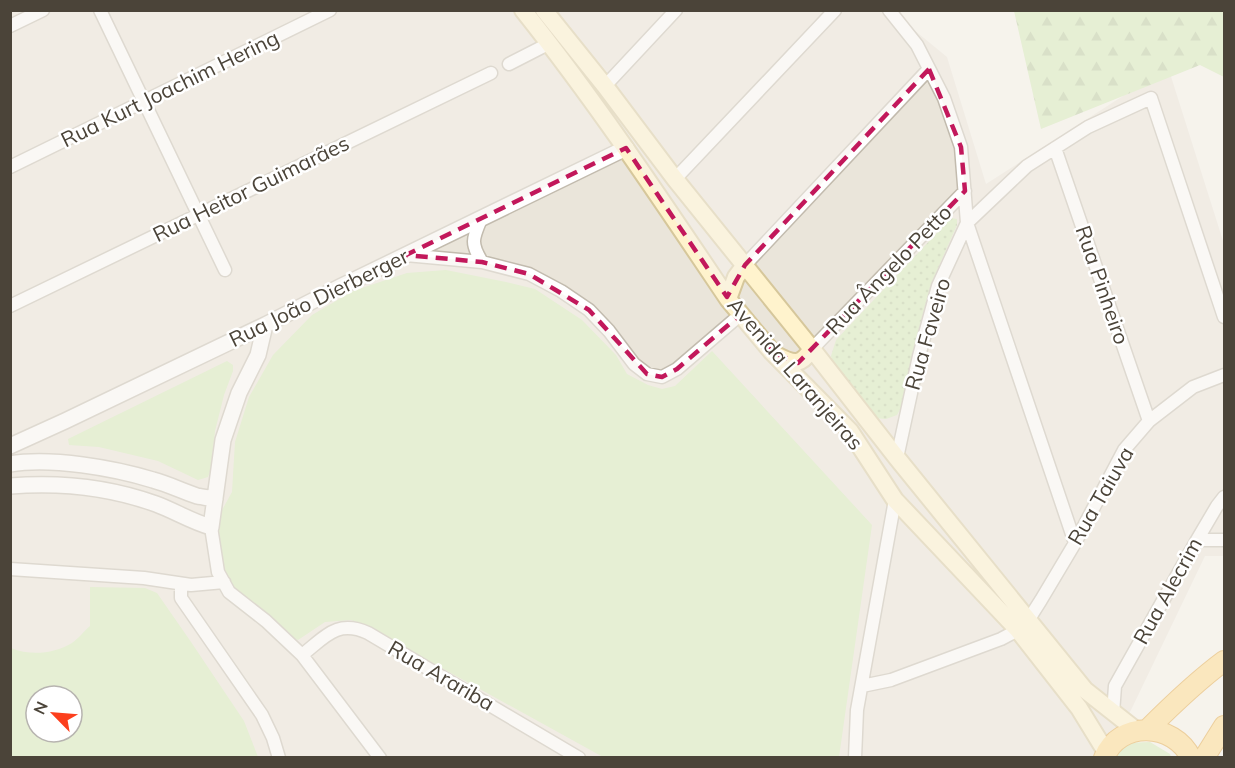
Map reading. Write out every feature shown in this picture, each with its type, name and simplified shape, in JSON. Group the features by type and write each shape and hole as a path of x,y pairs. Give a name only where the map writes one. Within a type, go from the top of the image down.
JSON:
{"highway":[{"path":"1105,755 1119,738 1142,730 1224,661"},
{"path":"1142,730 1164,733 1179,741 1191,758"},
{"path":"1204,758 1223,731"}],"main road":[{"name":"Avenida Laranjeiras","path":"523,10 627,148 740,315 772,352 849,431 895,500 1078,682 1113,713 1142,730"},
{"name":"Avenida Laranjeiras","path":"544,10 675,179 812,348 1023,625 1079,708 1105,755"},
{"path":"728,298 736,277 745,266"},
{"path":"772,352 789,362 798,363 806,359 812,348"}],"street":[{"path":"10,26 43,10"},
{"path":"100,10 225,270"},
{"name":"Rua Kurt Joachim Hering","path":"10,166 330,10"},
{"path":"605,86 676,10"},
{"path":"675,179 835,10"},
{"path":"890,10 917,45 944,98 961,147 967,223 1075,543"},
{"path":"509,64 549,43"},
{"path":"745,266 929,69"},
{"name":"Rua Heitor Guimarães","path":"10,306 491,73"},
{"name":"Rua Faveiro","path":"897,458 919,356 938,286 967,223 1027,166 1088,127 1151,98 1224,317"},
{"name":"Rua João Dierberger","path":"10,446 265,325 627,148"},
{"name":"Rua Pinheiro","path":"1055,148 1149,421"},
{"name":"Rua Ângelo Petto","path":"812,348 965,190"},
{"path":"481,219 473,238 475,252 482,262"},
{"path":"406,255 482,262 529,274 561,291 589,310 609,331 634,364 646,374 662,377 677,369 740,315"},
{"path":"265,325 258,355 239,393 223,440 211,527 218,572 229,592 266,621 302,655 380,758"},
{"name":"Rua Taiuva","path":"1023,625 1041,600 1075,543 1125,450 1149,421 1193,387 1224,375"},
{"path":"10,464 62,463 110,469 215,499"},
{"path":"10,486 52,484 117,492 158,505 198,524 211,527"},
{"name":"Rua Alecrim","path":"1113,713 1115,686 1216,506 1224,497"},
{"path":"855,758 857,710 895,500"},
{"path":"1197,540 1224,540"},
{"path":"10,569 144,578 181,584 224,582"},
{"path":"181,584 181,598 262,715 279,758"},
{"path":"862,686 891,680 1002,639 1023,625"},
{"name":"Rua Arariba","path":"302,655 334,630 349,627 359,629 579,758"},
{"path":"1092,695 1115,686"}],"highlighted area":[{"path":"929,69 961,147 965,191 798,363 772,352 740,315 677,369 662,377 647,374 589,310 529,274 482,262 406,255 626,148 727,297 745,265"}],"shaded area":[{"path":"10,11 891,11 947,57 986,184 1168,67 1224,244 1224,556 1205,556 1131,710 1101,757 11,757"}],"green space":[{"path":"1014,11 1224,11 1224,77 1200,65 1041,129"},
{"path":"951,218 957,219 957,225 931,284 916,339 902,406 897,415 886,419 874,418 835,368 831,356 836,340"},
{"path":"446,270 535,289 582,320 616,355 627,374 648,385 662,389 675,386 712,351 872,525 839,757 603,757 364,625 351,620 325,622 298,640 288,636 237,594 225,577 216,538 216,521 232,492 235,442 249,397 273,355 312,315 353,291 407,273"},
{"path":"227,361 233,365 233,371 215,431 208,477 198,480 158,461 99,447 69,445 68,439"},
{"path":"90,587 145,588 157,593 244,721 258,757 11,757 11,648 34,653 50,652 72,643 90,626"},
{"path":"1150,742 1170,754 1171,757 1110,758 1125,743"}]}
